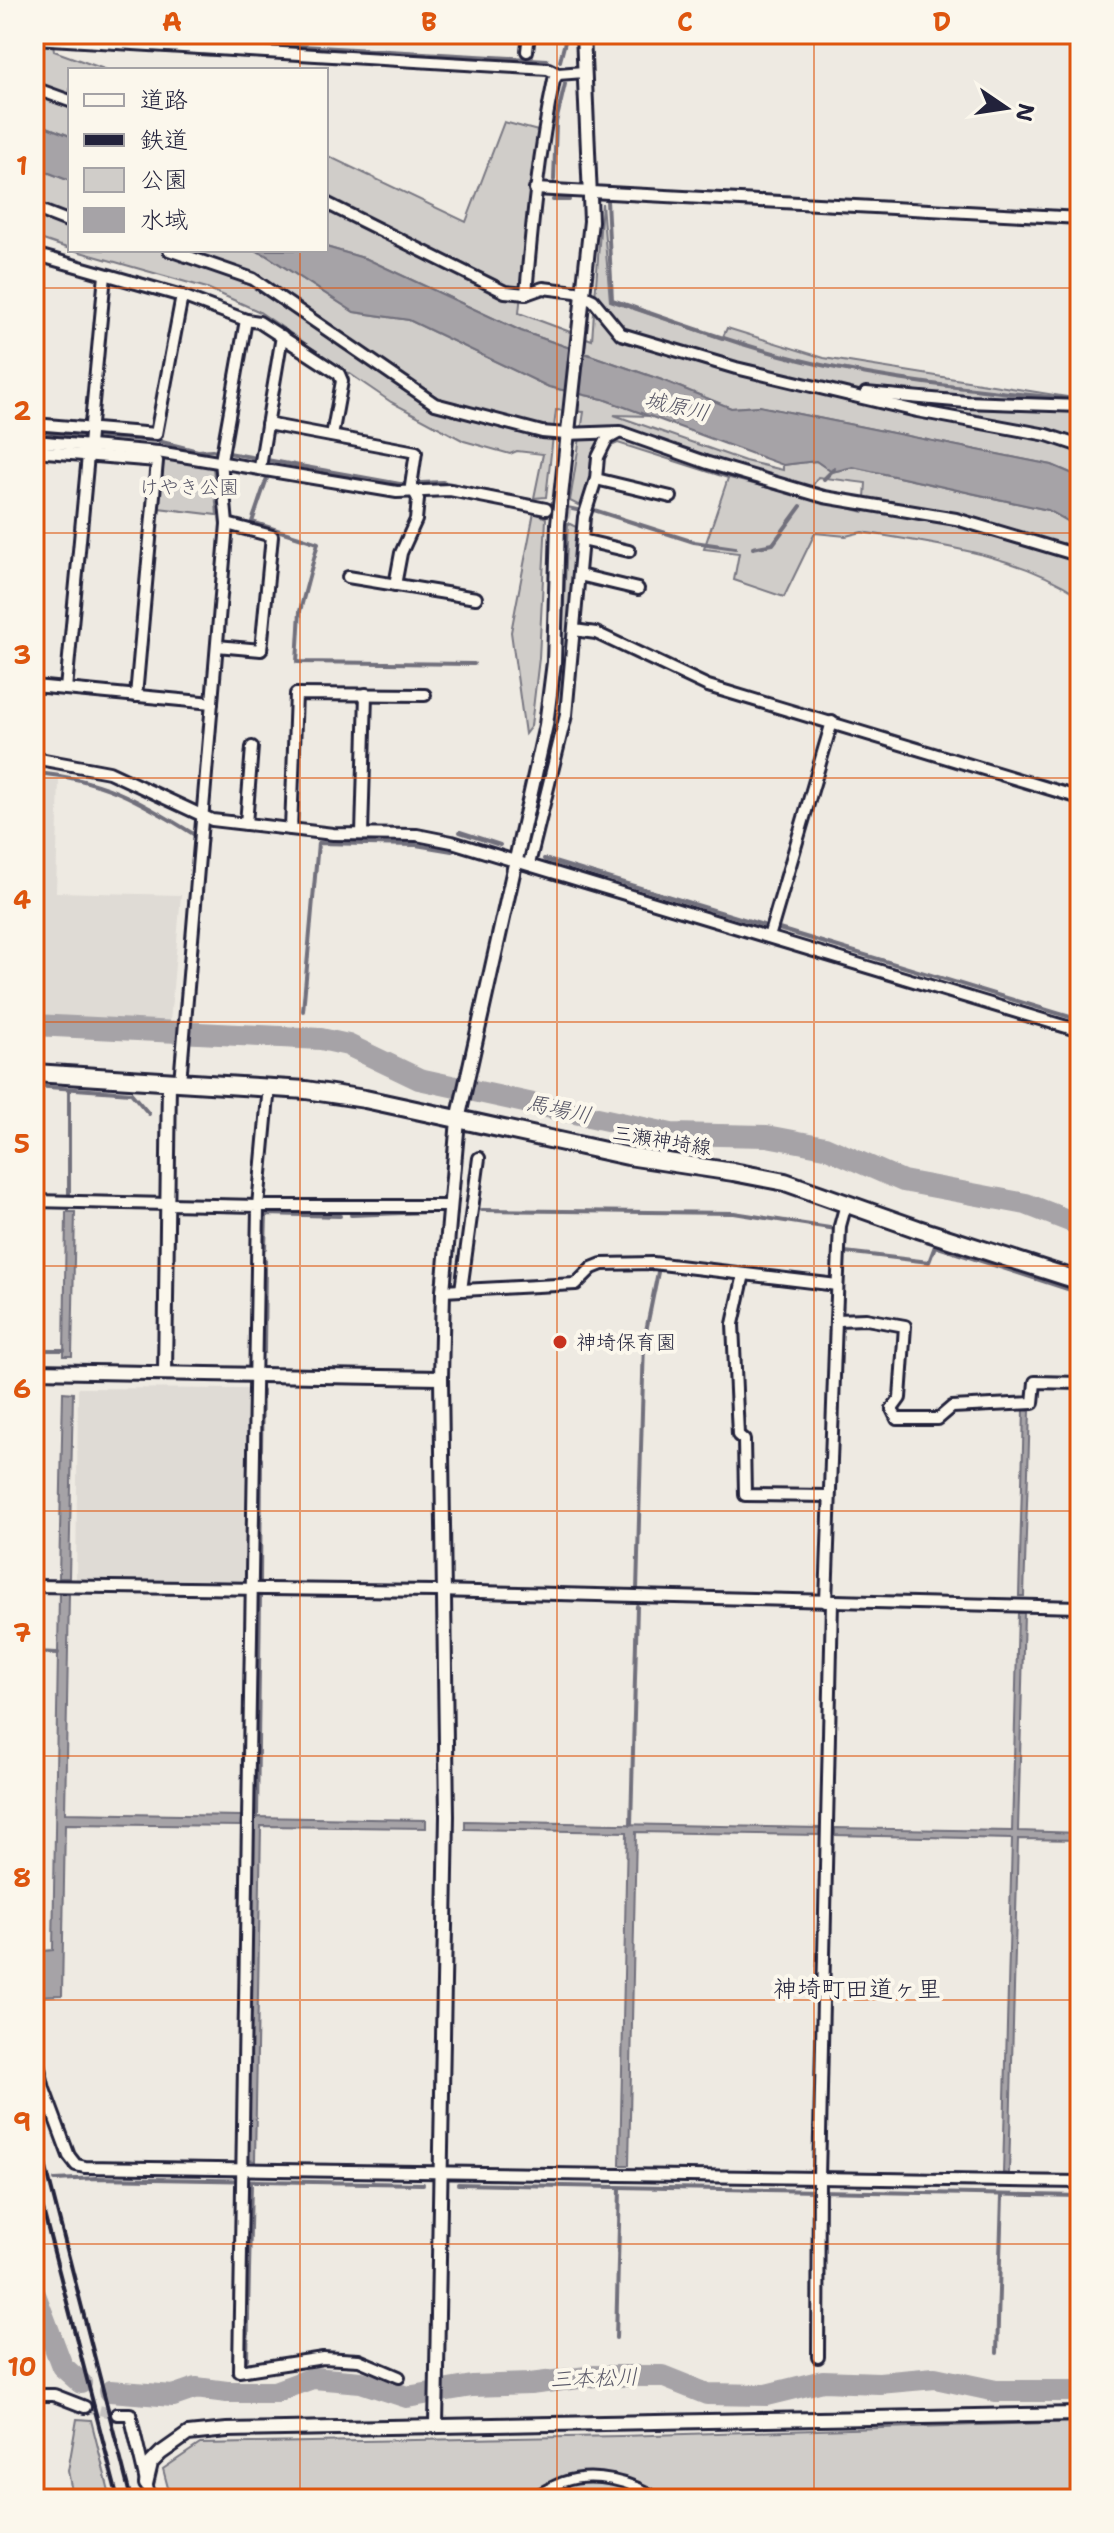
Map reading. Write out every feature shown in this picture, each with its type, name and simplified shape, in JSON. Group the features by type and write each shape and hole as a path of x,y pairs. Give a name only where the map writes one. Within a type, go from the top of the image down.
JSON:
{"main road":[{"name":"三瀬神埼線","path":"34,1073 269,1086 459,1112 628,1156 785,1182 1080,1281"}],"street":[{"path":"527,51 529,34"},
{"path":"436,2425 442,2375 441,2170 447,1816 441,1378 443,1291 459,1112 546,725 554,662 558,524 591,221 583,34"},
{"path":"34,38 548,69 558,74 584,72"},
{"path":"526,294 544,127 558,74"},
{"path":"34,88 68,100"},
{"path":"535,189 1080,218"},
{"path":"328,204 505,292 526,294 543,288 566,290 593,300 621,334 736,368 917,411 1047,435 1080,446"},
{"path":"34,208 68,221"},
{"path":"175,252 253,279 435,404 542,432 620,432 708,463 824,497 956,519 1080,558"},
{"path":"34,276 35,254 182,296 259,322 339,374 342,381 332,436"},
{"path":"66,689 105,275"},
{"path":"34,424 156,434 182,296"},
{"path":"165,1372 167,1204 174,1082 185,1018 227,524 221,461 246,320"},
{"path":"260,467 282,336"},
{"path":"844,393 1080,406"},
{"path":"267,424 416,452 411,486 418,499 416,520 401,553 395,585"},
{"path":"529,864 566,715 584,517 596,479 598,457 607,439 620,432"},
{"path":"34,441 221,461 397,492 411,486 450,490 546,509"},
{"path":"34,451 89,447 157,461 136,696"},
{"path":"596,479 671,497"},
{"path":"571,514 584,517"},
{"path":"217,646 261,650 272,536 227,524"},
{"path":"582,540 629,551"},
{"path":"579,575 638,589"},
{"path":"348,577 476,598"},
{"path":"574,630 596,633 708,686 1080,798"},
{"path":"34,686 212,703"},
{"path":"291,829 296,694 425,695"},
{"path":"362,834 366,694"},
{"path":"769,937 832,722"},
{"path":"246,824 252,747"},
{"path":"34,758 109,772 202,816 333,834 417,835 516,859 1080,1031"},
{"path":"269,1086 258,1206 239,2371 323,2358 359,2360 399,2377"},
{"path":"461,1290 479,1158"},
{"path":"34,1201 450,1206"},
{"path":"818,2357 828,1496 840,1226 846,1204"},
{"path":"443,1291 576,1284 592,1268 602,1264 653,1263 837,1285"},
{"path":"744,1274 733,1324 738,1435 744,1440 745,1495 828,1496"},
{"path":"836,1320 866,1319 905,1326 900,1398 892,1409 897,1419 938,1419 952,1407 1033,1403 1035,1382 1080,1383"},
{"path":"34,1371 441,1378"},
{"path":"34,1586 1080,1607"},
{"path":"34,2047 44,2089 69,2156 76,2165 242,2177 441,2170 819,2187 1080,2182"},
{"path":"34,2395 54,2395 85,2407"},
{"path":"117,2414 130,2414 150,2499"},
{"path":"146,2484 151,2463 188,2434 227,2430 1080,2414"},
{"path":"530,2499 564,2482 595,2477 643,2489 659,2499"}],"shaded area":[{"path":"34,776 59,779 56,892 181,895 170,1022 34,1016"},
{"path":"78,1388 249,1389 247,1584 76,1582"}],"green space":[{"path":"34,42 53,43 54,51 101,68 68,68 68,135 34,122"},
{"path":"504,122 538,131 519,313 592,340 602,203 610,301 722,339 727,328 824,358 1080,399 1080,477 1052,465 759,406 731,408 662,380 521,331 367,259 328,248 328,156 466,222"},
{"path":"34,167 68,180 68,248 34,237"},
{"path":"80,252 259,252 354,312 409,320 549,387 603,399 650,416 614,415 745,461 783,470 783,465 816,461 832,472 853,467 1048,510 1080,528 1080,596 1055,581 1002,560 862,532 846,536 815,533 784,597 734,580 739,553 704,549 728,478 618,443 597,452 582,507 570,501 584,412 556,410 546,497 534,498 543,454 517,451 510,454 464,441 391,402 258,311 207,288","holes":["737,467 812,487 818,477 866,483 864,512 729,478"]},
{"name":"けやき公園","path":"164,457 213,467 217,515 159,508"},
{"path":"534,512 546,518 539,658 531,726 525,734 511,632"},
{"path":"568,523 580,529 559,722 537,800 561,662"},
{"path":"77,2419 91,2420 111,2499 92,2499 91,2496 72,2492 68,2471"},
{"path":"1080,2422 1080,2499 171,2499 163,2469 200,2444 621,2436"}],"water":[{"path":"34,122 68,135 68,180 34,167"},
{"name":"城原川","path":"328,248 367,259 521,331 662,380 731,408 759,406 1052,465 1080,477 1080,528 1048,510 853,467 832,472 816,461 783,465 603,399 549,387 409,320 354,312 259,252 328,252"},
{"path":"66,1212 75,1212 72,1356 64,1356"},
{"path":"63,1392 73,1393 69,1578 59,1578"},
{"path":"1024,1410 1030,1411 1024,1596 1019,1596"},
{"path":"59,1593 69,1594 65,1813 241,1816 240,1826 65,1824 62,1995 34,1996 34,1952 53,1950"},
{"path":"1018,1613 1024,1613 1018,1831 1080,1833 1080,1840 1018,1839 1009,2174 1003,2173 1012,1839 835,1835 835,1828 1012,1831"},
{"path":"254,1817 426,1820 426,1828 261,1826 255,2161 248,2160"},
{"path":"465,1821 820,1828 819,1835 636,1832 629,2165 620,2165 627,1832 465,1829"}],"waterway":[{"path":"95,34 547,60"},
{"path":"560,61 567,34"},
{"path":"554,180 556,122 565,84"},
{"path":"553,200 569,200"},
{"path":"607,200 612,300 725,339 812,363 927,383 1072,399"},
{"path":"34,432 158,441 198,451 212,450 400,484 442,482 577,510"},
{"path":"824,479 834,469"},
{"path":"267,478 252,522 318,543 300,611 297,662 474,664"},
{"path":"753,548 773,544 801,506"},
{"path":"594,510 694,542 735,548"},
{"path":"34,773 80,780 119,793 195,835"},
{"path":"460,832 500,845"},
{"path":"303,1011 318,843 416,845 452,851"},
{"path":"544,859 763,925"},
{"path":"779,929 1080,1020"},
{"name":"馬場川","path":"34,1025 321,1039 348,1045 419,1079 671,1134 767,1136 825,1147 903,1181 1026,1204 1080,1225"},
{"path":"34,1086 131,1093 149,1114"},
{"path":"69,1090 69,1197"},
{"path":"482,1210 734,1213 836,1229 835,1232"},
{"path":"351,1215 430,1212"},
{"path":"265,1248 266,1214 340,1216"},
{"path":"845,1252 929,1262 935,1246 1080,1293"},
{"path":"264,1352 265,1260"},
{"path":"637,1591 644,1341 658,1272"},
{"path":"34,1350 64,1350"},
{"path":"261,1450 262,1391"},
{"path":"260,1581 261,1459"},
{"path":"257,1817 260,1595"},
{"path":"631,1824 637,1606"},
{"path":"34,1652 58,1653"},
{"path":"55,2180 97,2178 423,2184"},
{"path":"247,2359 251,2182"},
{"path":"458,2184 1080,2196"},
{"path":"616,2338 620,2188"},
{"path":"997,2353 1002,2196"},
{"name":"三本松川","path":"34,2292 62,2366 81,2383"},
{"name":"三本松川","path":"110,2391 173,2396 196,2388 227,2392 274,2392 313,2378 361,2382 407,2397 472,2386 530,2384 595,2376 662,2376 707,2394 766,2395 823,2381 879,2383 935,2378 996,2391 1080,2391"}],"tunnel":[{"path":"546,509 571,514"},
{"path":"85,2407 117,2414"}],"railway":[{"path":"34,2121 131,2499"},
{"path":"34,2175 118,2499"}],"place":[{"name":"神埼保育園","path":"560,1342"}],"district":[{"name":"神埼町田道ヶ里","path":"857,1989"}]}
